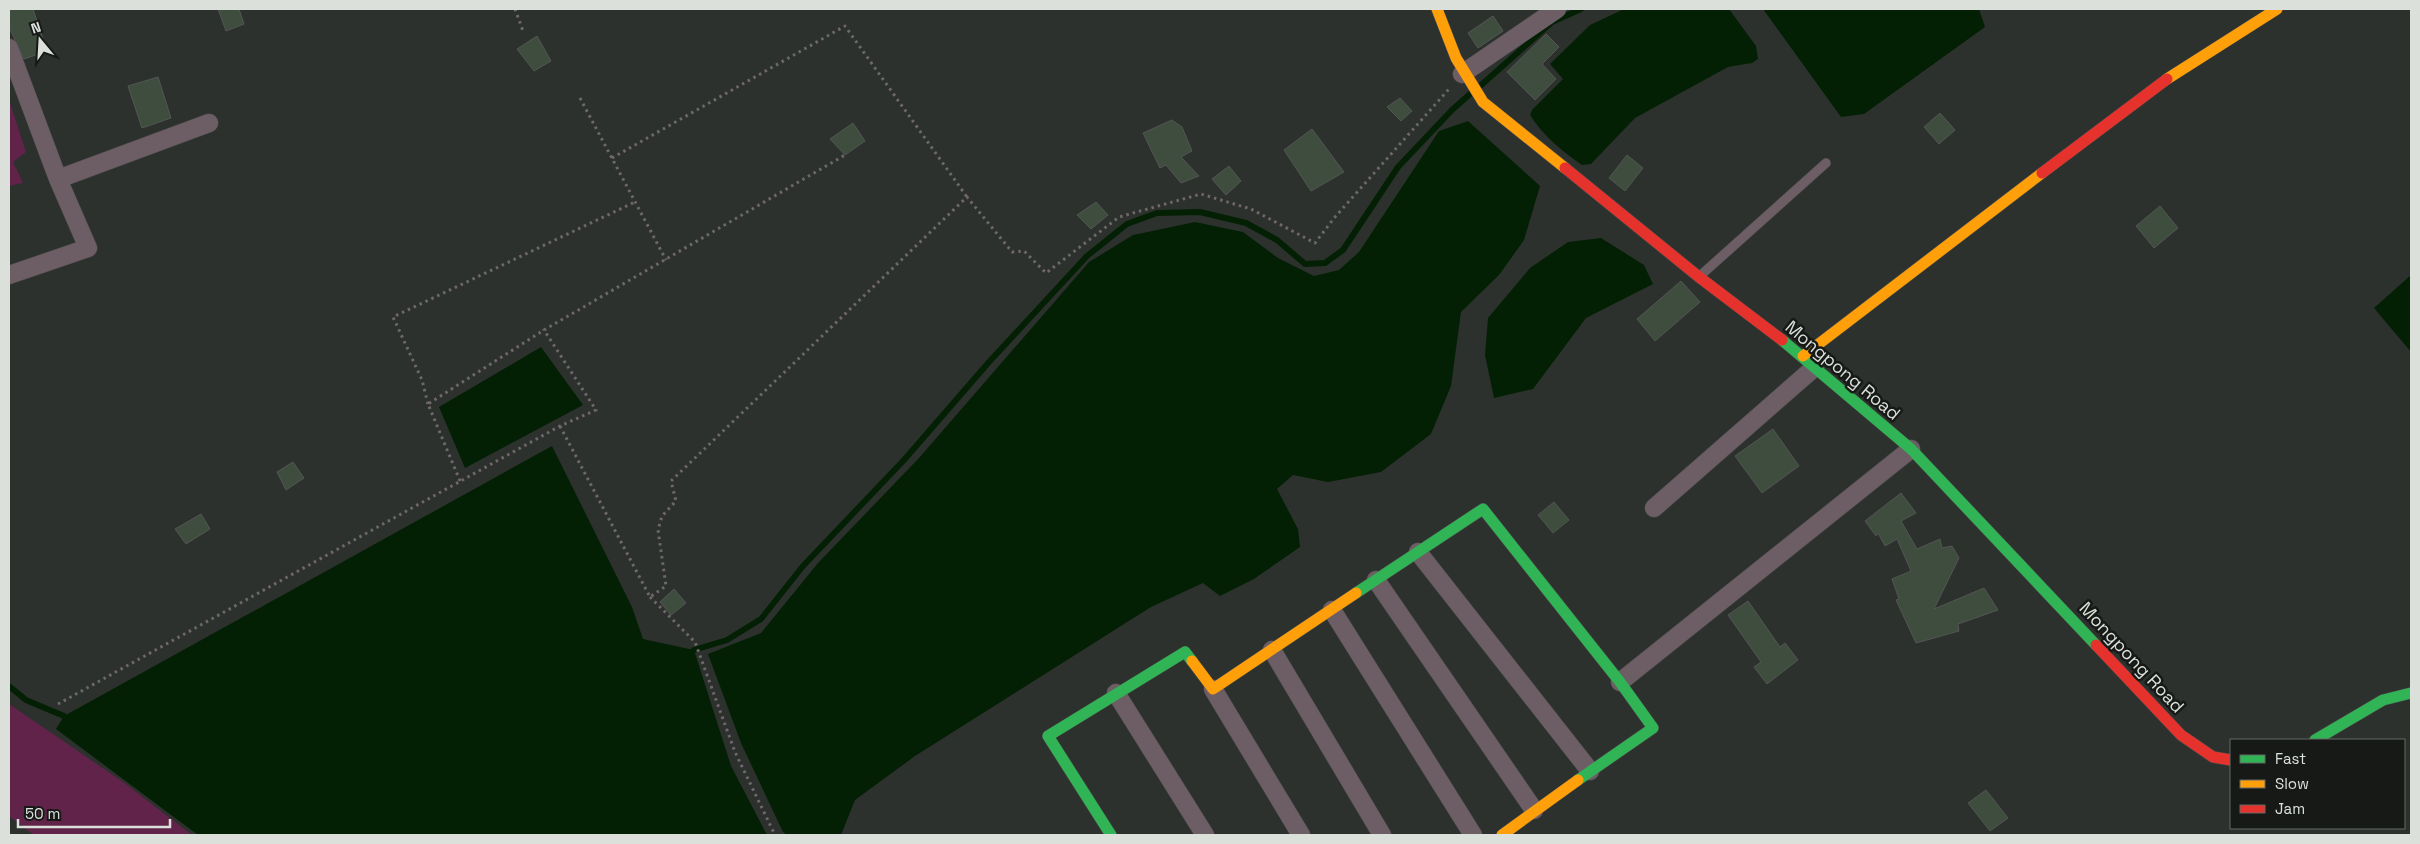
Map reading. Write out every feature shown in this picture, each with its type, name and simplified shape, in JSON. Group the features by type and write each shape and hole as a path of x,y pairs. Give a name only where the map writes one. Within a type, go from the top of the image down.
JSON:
{"street":[{"name":"Mongpong Road","path":"1437,9 1445,36 1462,74 1483,102 1699,277 1809,362 1911,449 2181,734 2212,758 2230,760"},
{"path":"1462,74 1557,9"},
{"path":"1654,508 1809,362 2155,86 2277,9"},
{"path":"9,48 58,179 88,248 9,275"},
{"path":"58,179 209,123"},
{"path":"1620,682 1911,449"},
{"path":"1214,689 1483,509 1620,682 1653,728 1534,810 1502,835"},
{"path":"1418,552 1590,771"},
{"path":"1376,580 1534,810"},
{"path":"1332,610 1473,835"},
{"path":"1272,650 1382,835"},
{"path":"1112,835 1048,736 1185,652 1214,689 1301,835"},
{"path":"1116,693 1205,835"},
{"path":"2318,739 2384,700 2411,693"}],"lane":[{"path":"1699,277 1826,163"}],"path":[{"path":"515,9 524,31"},
{"path":"612,158 845,26 967,197 1012,252 1024,251 1046,273 1119,217 1201,194 1251,209 1316,243 1335,217 1462,74"},
{"path":"580,98 666,260"},
{"path":"428,404 544,330 845,155"},
{"path":"650,597 666,586 658,530 662,516 676,501 671,482 967,197"},
{"path":"460,481 428,404 422,380 394,317 635,202"},
{"path":"58,704 560,426 596,410 544,330"},
{"path":"560,426 650,597 695,642 735,752 775,835"}],"shaded area":[{"path":"1624,9 1729,9 1756,46 1758,59 1752,63 1728,67 1635,118 1591,164 1582,165 1553,143 1530,115 1532,110 1563,79 1550,64 1590,25"},
{"path":"1763,9 1979,9 1985,27 1864,114 1841,117"},
{"path":"9,100 26,152 13,162 23,183 9,186"},
{"path":"1468,121 1540,186 1524,240 1499,275 1461,312 1451,386 1431,434 1381,472 1328,482 1293,475 1277,489 1298,529 1300,547 1254,579 1220,596 1203,583 1151,607 915,756 855,800 841,835 787,835 783,832 741,743 708,654 761,633 818,563 919,458 1089,262 1133,235 1195,222 1243,232 1278,258 1314,276 1339,270 1359,252 1439,131"},
{"path":"1601,238 1644,265 1653,284 1586,318 1533,389 1494,398 1485,355 1488,318 1530,268 1568,242"},
{"path":"2411,275 2411,352 2374,308"},
{"path":"541,347 583,405 465,468 439,407"},
{"path":"552,446 632,607 643,639 694,650 731,766 767,835 198,835 56,729 64,716"},
{"path":"9,704 123,782 192,835 34,835 9,816"}],"building":[{"path":"9,9 33,9 47,51 24,59 9,27"},
{"path":"218,9 239,9 244,24 226,31"},
{"path":"1493,16 1503,31 1478,48 1468,33"},
{"path":"1546,34 1559,47 1542,64 1556,79 1535,100 1507,72"},
{"path":"537,36 551,61 534,71 517,49"},
{"path":"158,77 171,118 142,128 128,86"},
{"path":"1400,98 1412,111 1401,121 1387,107"},
{"path":"1940,113 1955,130 1939,144 1924,127"},
{"path":"1172,120 1182,127 1192,151 1181,157 1199,176 1181,183 1166,165 1160,168 1143,133"},
{"path":"853,123 865,141 845,155 830,139"},
{"path":"1312,129 1344,172 1311,191 1284,150"},
{"path":"1627,155 1643,168 1625,191 1609,178"},
{"path":"1229,166 1241,181 1226,195 1212,179"},
{"path":"1096,202 1108,215 1091,229 1077,215"},
{"path":"2160,206 2178,228 2154,248 2136,226"},
{"path":"1681,281 1700,302 1655,341 1637,319"},
{"path":"1773,429 1799,466 1762,493 1735,456"},
{"path":"293,462 304,478 286,490 277,472"},
{"path":"1901,493 1916,513 1901,521 1917,549 1940,539 1942,548 1952,546 1959,558 1934,609 1984,588 1998,610 1958,624 1959,631 1916,643 1896,600 1899,599 1892,579 1911,571 1897,539 1885,546 1878,533 1876,536 1865,521"},
{"path":"1554,502 1569,520 1553,533 1538,515"},
{"path":"201,514 210,529 186,544 175,529"},
{"path":"674,589 686,603 671,615 660,602"},
{"path":"1748,601 1780,647 1785,643 1798,660 1767,684 1754,667 1761,662 1728,615"},
{"path":"1986,790 2008,818 1990,831 1968,803"}],"waterway":[{"path":"1479,87 1552,22 1581,9"},
{"path":"694,650 727,640 761,619 803,566 904,460 989,362 1087,256 1127,224 1157,213 1200,212 1246,223 1277,240 1305,264 1325,263 1343,250 1398,167 1452,110 1471,93"},
{"path":"9,686 26,700 64,716"}],"traffic: fast":[{"path":"1782,340 1911,449 2096,645"},
{"path":"1356,593 1483,509 1620,682 1653,728 1578,780"},
{"path":"1111,835 1048,736 1185,652 1192,661"},
{"path":"2317,739 2383,700 2411,693"}],"traffic: slow":[{"path":"1437,9 1456,58 1483,102 1565,168"},
{"path":"2167,79 2277,9"},
{"path":"1803,356 2042,173"},
{"path":"1192,661 1213,689 1356,593"},
{"path":"1502,835 1578,780"}],"traffic: jam":[{"path":"2042,173 2167,79"},
{"path":"1565,168 1699,277 1782,340"},
{"path":"2096,645 2181,735 2213,757 2230,760"}]}
